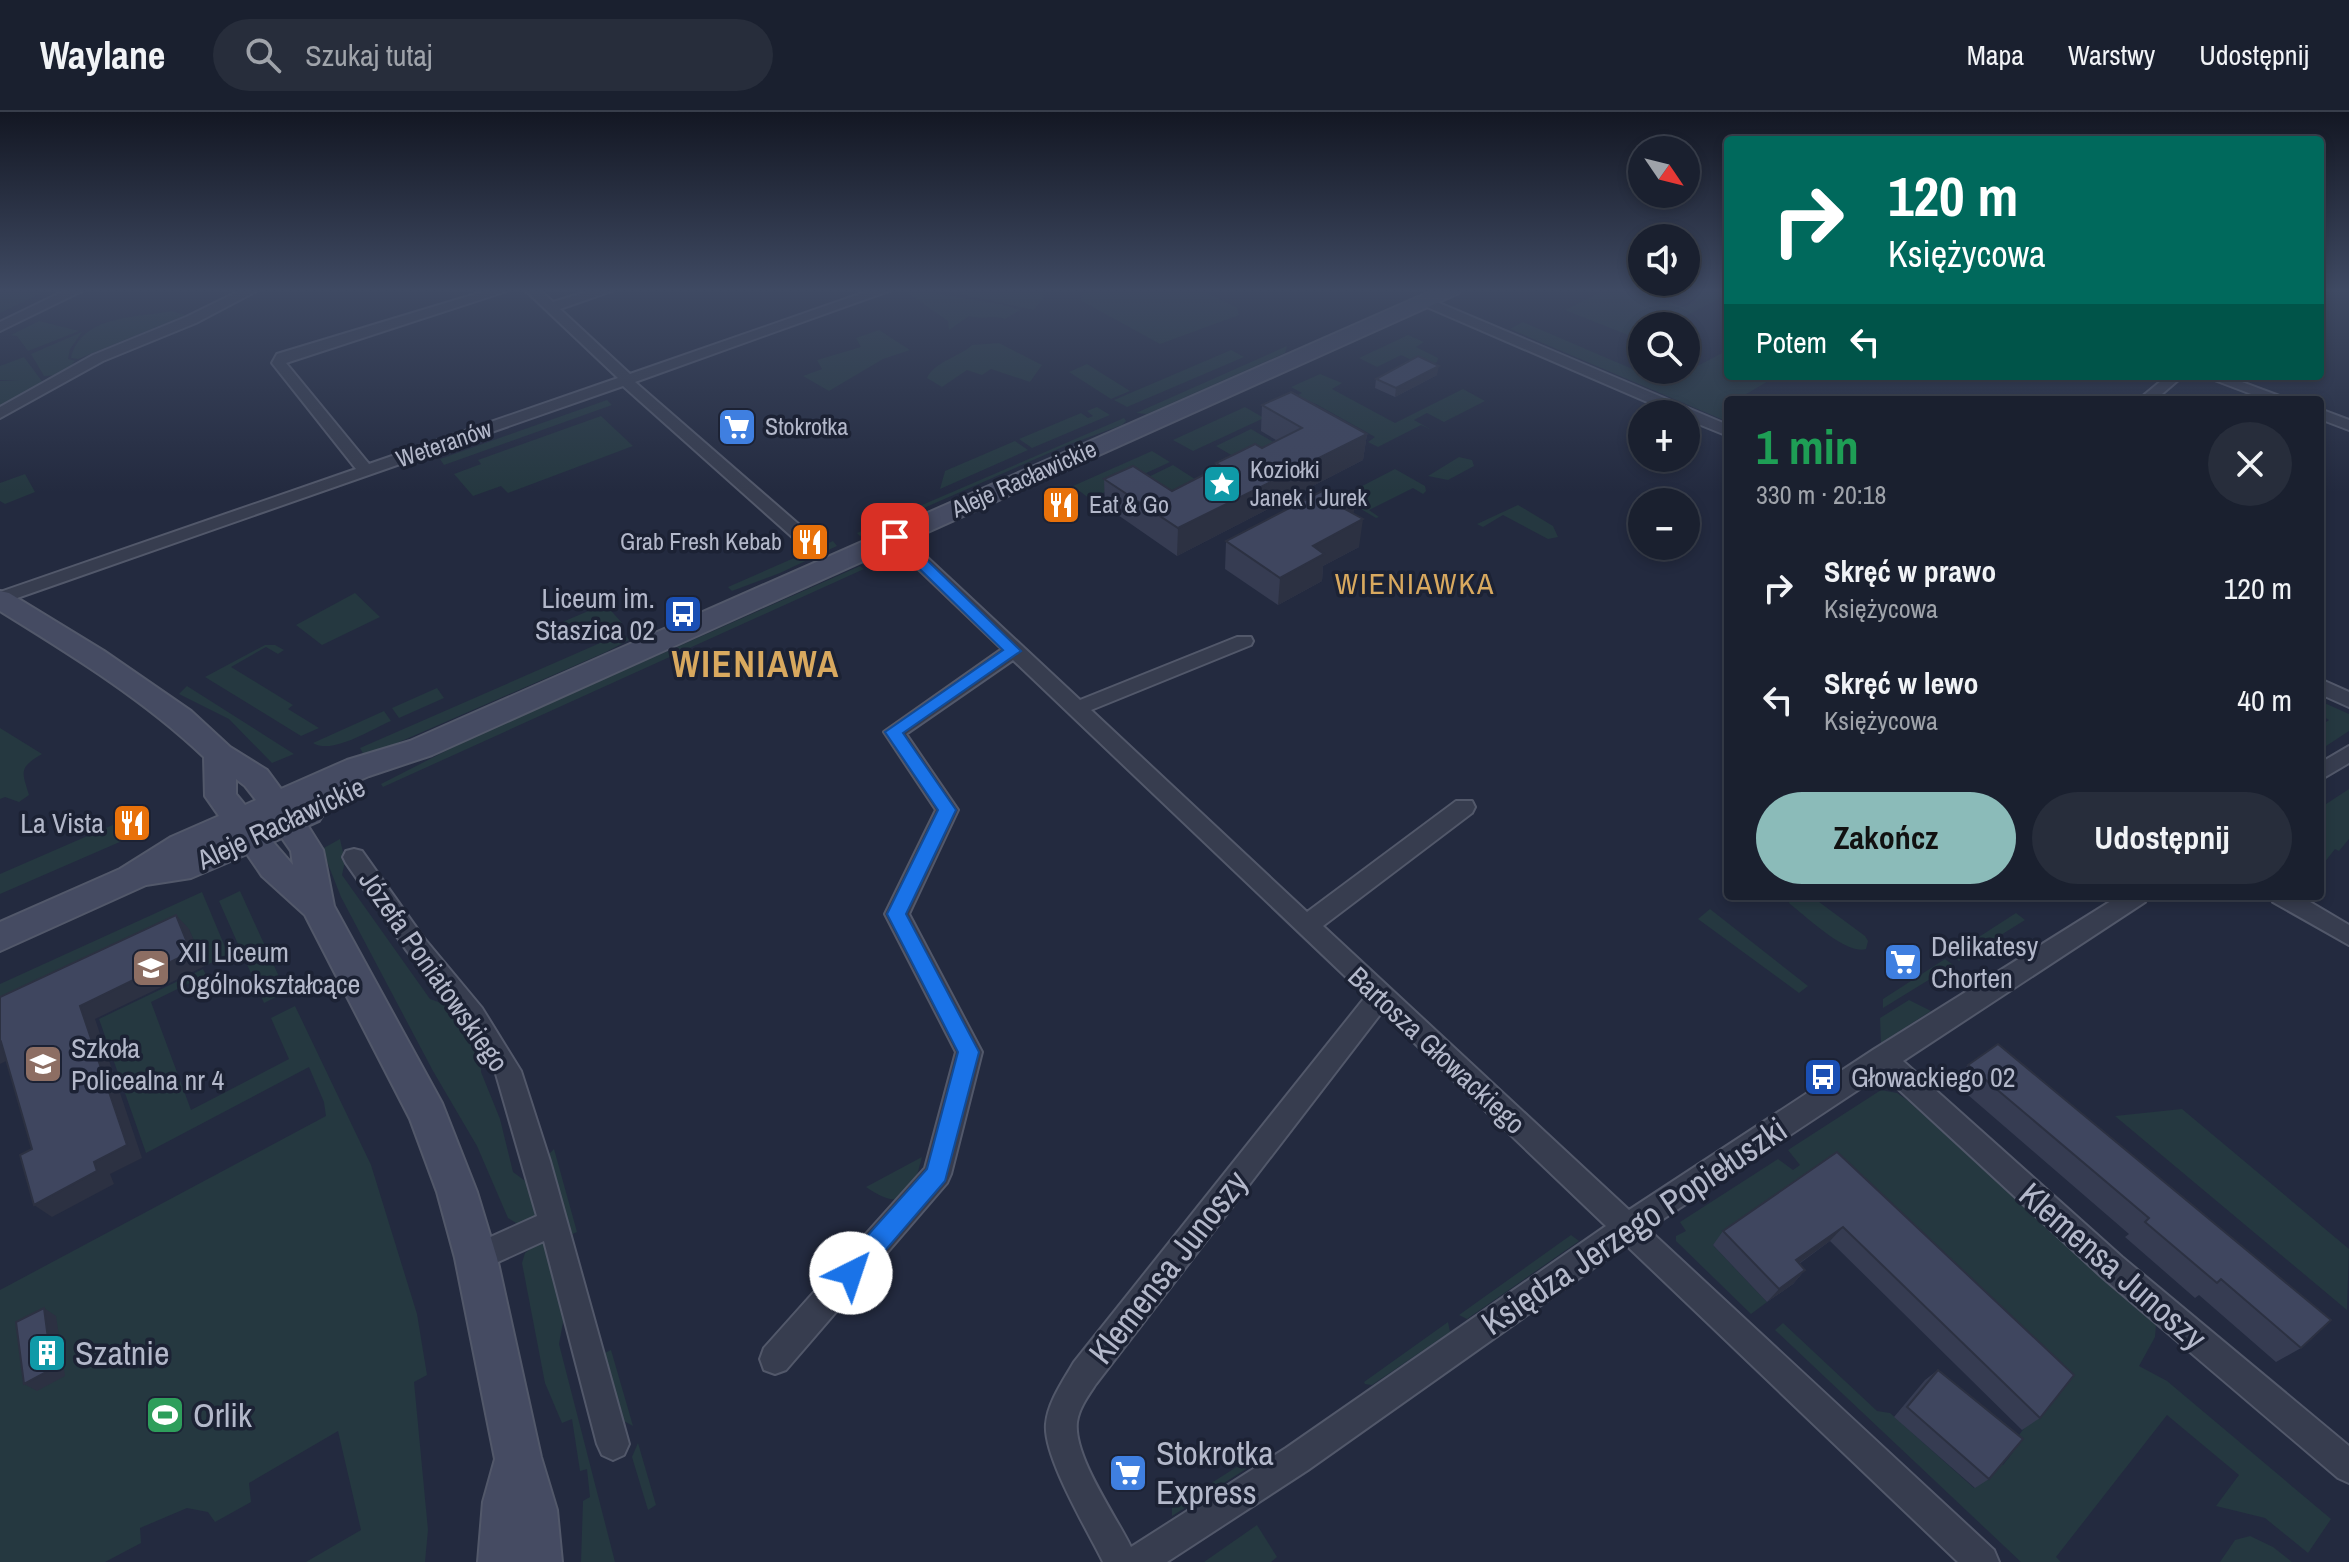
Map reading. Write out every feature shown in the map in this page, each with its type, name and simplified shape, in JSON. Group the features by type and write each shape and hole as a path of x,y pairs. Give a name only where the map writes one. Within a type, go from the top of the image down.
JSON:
{"street":[{"path":"0,413 101,357"},
{"path":"283,357 279,363 366,471"},
{"path":"604,357 628,379 631,386 805,539"},
{"name":"Weteranów","path":"0,598 692,357"},
{"name":"Aleje Racławickie","path":"0,937 132,878 191,866 247,829 282,813 367,784 421,748 1300,357"},
{"path":"1555,357 1724,429"},
{"path":"2151,396 2171,380"},
{"path":"2223,380 2270,396"},
{"path":"2324,416 2349,425"},
{"name":"Bartosza Głowackiego","path":"895,537 1982,1562"},
{"name":"Józefa Poniatowskiego","path":"0,598 154,697 219,754 256,778 307,850 317,906 428,1115 457,1192 476,1258 518,1457 533,1510 538,1562"},
{"path":"1076,709 1244,641"},
{"path":"775,1359 937,1174 969,1052 897,914 947,810 894,732 1013,651"},
{"path":"2324,688 2349,700"},
{"path":"2324,770 2349,753"},
{"name":"Józefa Poniatowskiego","path":"219,754 221,796 274,867 317,906"},
{"path":"1305,926 1464,807"},
{"name":"Józefa Poniatowskiego","path":"354,857 415,944 473,1015 508,1071 613,1444"},
{"name":"Księdza Jerzego Popiełuszki","path":"1137,1562 1297,1459 1627,1228 1882,1058 2131,900"},
{"path":"2288,900 2349,936"},
{"name":"Klemensa Junoszy","path":"1121,1562 1067,1452 1061,1430 1066,1406 1085,1373 1380,996"},
{"name":"Klemensa Junoszy","path":"1882,1058 2112,1267 2349,1467"},
{"path":"476,1258 553,1223"},
{"name":"Józefa Poniatowskiego","path":"502,1562 507,1502 518,1457"}],"shaded area":[{"path":"24,357 44,384 0,407 0,381 19,380 0,380 0,366"},
{"path":"33,357 68,357 76,361 60,375 44,376"},
{"path":"828,357 890,357 829,391 803,376 822,369 817,360"},
{"path":"954,357 1026,357 1042,365 1030,382 991,369 982,375 967,370 942,387 927,378"},
{"path":"1215,357 1244,357 1127,407 1114,400"},
{"path":"1263,357 1277,357 1147,414 1136,413"},
{"path":"1362,357 1398,357 1377,367 1359,358"},
{"path":"1404,357 1438,358 1437,362 1426,367"},
{"path":"1575,357 1604,357 1628,367 1628,379"},
{"path":"1715,357 1724,357 1724,380 1770,380 1743,396 1724,396 1724,420 1700,410 1700,400 1676,400 1639,384 1700,384 1700,365"},
{"path":"1087,364 1130,391 1111,399 1069,372"},
{"path":"1320,374 1342,383 1332,389 1395,423 1463,389 1485,401 1444,422 1427,413 1414,420 1430,429 1421,425 1378,447 1368,442 1375,437 1316,404 1294,397 1302,393 1291,387"},
{"path":"607,400 612,405 444,465 440,459"},
{"path":"1097,407 1110,415 1032,448 1019,439 1081,413 1088,418 1093,416 1087,411"},
{"path":"1245,407 1264,418 1193,451 1173,440"},
{"path":"601,416 633,446 508,493 501,486 473,496 454,474 481,464 478,460"},
{"path":"1124,418 1126,421 1122,425 1065,446 860,536 857,533"},
{"path":"1251,429 1294,454 1258,471 1216,446"},
{"path":"1015,441 1028,450 940,489 945,471"},
{"path":"1152,451 1170,462 1090,499 1073,486"},
{"path":"1459,457 1472,460 1474,466 1448,480 1428,476"},
{"path":"1173,465 1215,492 1175,511 1134,484"},
{"path":"1395,469 1425,486 1426,491 1423,494 1413,488 1369,510 1379,517 1376,518 1341,497"},
{"path":"25,474 35,492 5,504 0,501 0,483"},
{"path":"1518,505 1553,526 1558,537 1548,539 1503,515 1483,527 1477,524"},
{"path":"833,541 837,546 780,573 732,591 728,587"},
{"path":"860,566 864,569 383,787 381,784 471,738"},
{"path":"355,593 380,617 322,645 296,625"},
{"path":"605,604 622,623 576,642 560,623"},
{"path":"623,633 629,640 606,652 365,757 360,748"},
{"path":"265,645 275,645 284,650 278,654 266,647 231,667 293,705 288,709 319,728 301,736 205,677"},
{"path":"187,686 294,754 272,763 229,719 179,694"},
{"path":"437,688 444,698 399,718 392,708"},
{"path":"2324,703 2349,714 2349,731 2324,747 2324,723 2329,720 2324,717"},
{"path":"384,711 391,721 363,735 331,746 313,743"},
{"path":"0,728 42,754 25,767 29,795 19,802 5,797 0,799"},
{"path":"2349,789 2349,839 2339,851 2335,849 2324,863 2324,805"},
{"path":"115,824 122,841 0,894 0,874"},
{"path":"340,839 345,861 342,875 430,999 447,1005 481,1053 481,1072 500,1119 513,1172 528,1183 537,1212 532,1221 521,1226 508,1218 477,1146 433,1071 341,897 322,849"},
{"path":"240,891 286,992 264,1003 219,901"},
{"path":"202,892 228,954 205,966 189,930 0,1018 0,984"},
{"path":"1787,900 1816,900 1865,936 1868,941 1866,949 1838,941"},
{"path":"1710,909 1808,986 1799,993 1698,919"},
{"path":"2016,913 2025,920 1959,961 1951,955"},
{"path":"1945,959 1953,965 1883,1008 1883,999"},
{"path":"203,969 206,975 151,1002 191,1110 289,1059 271,1018 295,1006 371,1165 417,1314 427,1375 414,1382 428,1530 425,1562 306,1562 361,1530 338,1431 249,1483 251,1502 215,1522 208,1512 187,1508 140,1528 141,1543 105,1562 0,1562 0,1290 326,1116 324,1102 309,1067 146,1153 99,1019"},
{"path":"1909,1000 1931,1011 1881,1043 1880,1018"},
{"path":"1881,1090 1897,1093 1907,1100 2156,1325 2155,1337 2139,1366 2167,1381 2331,1519 2308,1553 2265,1518 2216,1506 2239,1475 2167,1415 2056,1557 2061,1562 2021,1562 1775,1330 1783,1323 1877,1411 1890,1413 1974,1488 1998,1460 2003,1465 2013,1452 2009,1448 2055,1388 1825,1168 1713,1245 1767,1302 1751,1314 1676,1241 1676,1236 1686,1231 1680,1222 1778,1159 1793,1170 1800,1165 1788,1150"},
{"path":"2182,1109 2349,1249 2347,1310 2115,1116"},
{"path":"554,1149 577,1232 570,1235 547,1156"},
{"path":"922,1157 914,1182 904,1196 889,1199 866,1187"},
{"path":"1571,1235 1579,1241 1467,1319 1459,1315"},
{"path":"539,1242 544,1244 564,1317 559,1344 615,1562 581,1562 583,1501 590,1497 587,1469 580,1471 572,1419 562,1423 545,1383 522,1263 525,1253"},
{"path":"1448,1322 1450,1332 1372,1385 1365,1384 1364,1382"},
{"path":"611,1350 633,1426 622,1420 603,1354"},
{"path":"638,1443 656,1505 648,1510 632,1457"},
{"path":"1246,1461 1246,1469 1172,1516 1172,1508"},
{"path":"1257,1525 1277,1557 1271,1562 1204,1562"},
{"path":"2250,1536 2273,1547 2292,1562 2220,1562 2235,1540"}],"building":[{"path":"1417,357 1439,366 1396,388 1376,379"},
{"path":"1291,392 1367,434 1178,528 1104,479 1133,466 1172,491 1221,466 1216,463 1255,444 1262,448 1302,428 1262,405"},
{"path":"1328,488 1355,504 1345,509 1363,519 1313,546 1324,554 1280,578 1226,541"},
{"path":"176,915 191,952 80,1006 127,1145 94,1162 97,1171 34,1205 20,1155 32,1149 0,1043 0,997"},
{"path":"1998,1044 2331,1320 2301,1348 2221,1279 2217,1283 2145,1222 2149,1218 1968,1065"},
{"path":"1837,1152 2074,1375 2040,1418 1843,1227 1796,1260 1805,1270 1779,1289 1723,1231"},
{"path":"44,1308 52,1369 24,1384 16,1322"},
{"path":"1938,1370 2023,1439 1989,1479 1907,1407"}],"place":[{"name":"Stokrotka","path":"737,427"},
{"name":"Koziołki Janek i Jurek","path":"1222,484"},
{"name":"Eat & Go","path":"1061,505"},
{"name":"Grab Fresh Kebab","path":"810,542"},
{"name":"Liceum im. Staszica 02","path":"683,614"},
{"name":"La Vista","path":"132,823"},
{"name":"Delikatesy Chorten","path":"1903,962"},
{"name":"XII Liceum Ogólnokształcące","path":"151,968"},
{"name":"Szkoła Policealna nr 4","path":"43,1064"},
{"name":"Głowackiego 02","path":"1823,1077"},
{"name":"Szatnie","path":"47,1353"},
{"name":"Orlik","path":"165,1415"},
{"name":"Stokrotka Express","path":"1128,1473"}],"district":[{"name":"WIENIAWKA","path":"1415,584"},
{"name":"WIENIAWA","path":"756,664"}],"route":[{"path":"851,1273 937,1174 969,1052 897,914 947,810 894,732 1013,651 895,537"}]}
